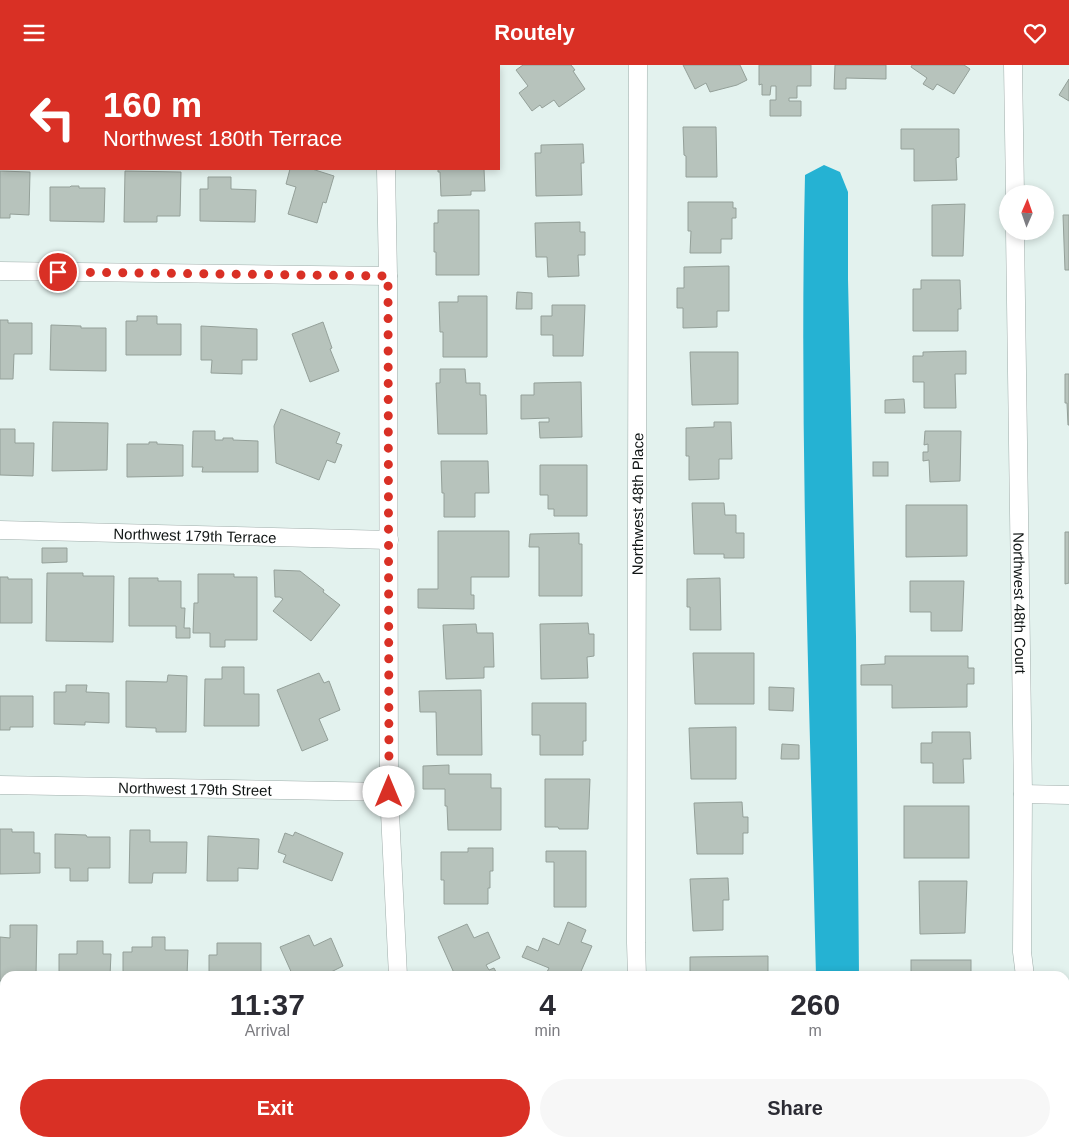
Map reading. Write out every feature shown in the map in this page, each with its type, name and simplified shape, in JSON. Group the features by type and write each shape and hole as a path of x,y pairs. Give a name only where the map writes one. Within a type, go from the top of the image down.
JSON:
{"street":[{"name":"Northwest 48th Place","path":"637,971 638,65"},
{"path":"1013,65 1015,185"},
{"path":"386,170 389,792 398,971"},
{"name":"Northwest 48th Court","path":"1015,240 1023,794 1022,952 1024,971"},
{"path":"0,271 388,276"},
{"name":"Northwest 179th Terrace","path":"0,530 389,539"},
{"name":"Northwest 179th Street","path":"0,785 389,792"},
{"path":"1023,794 1069,795"}],"water":[{"path":"824,165 840,172 848,192 848,279 856,636 859,971 816,971 804,475 805,175"}],"building":[{"path":"523,65 571,65 585,89 559,107 554,100 542,108 540,105 532,111 519,93 528,86 516,70"},
{"path":"683,65 740,65 747,80 737,85 710,92 706,83 695,89"},
{"path":"759,65 811,65 811,86 797,86 797,98 789,98 789,101 801,101 801,116 770,116 770,100 776,100 776,86 771,86 770,95 762,95 762,84 759,85"},
{"path":"835,65 886,65 886,79 846,78 846,89 834,89"},
{"path":"912,65 964,65 970,69 954,94 937,84 933,90 923,84 927,78 911,67"},
{"path":"1069,79 1069,101 1059,95"},
{"path":"683,127 716,127 717,177 686,177"},
{"path":"901,129 959,129 959,157 956,158 957,180 914,181 914,149 901,149"},
{"path":"583,144 584,163 581,163 582,195 536,196 535,153 541,153 541,145"},
{"path":"290,170 315,170 334,176 326,203 323,202 317,223 288,214 296,187 286,184"},
{"path":"438,170 484,170 485,191 471,191 471,195 441,196 440,172"},
{"path":"0,171 30,172 29,215 10,214 10,218 0,218"},
{"path":"125,171 181,172 180,216 157,216 157,222 124,222"},
{"path":"208,177 231,177 231,189 256,190 255,222 200,221 200,189 208,189"},
{"path":"79,186 79,188 105,188 104,222 50,221 50,187"},
{"path":"688,202 733,202 733,208 736,208 736,218 732,218 732,239 721,239 721,253 690,253 691,231 688,231"},
{"path":"965,204 963,256 932,256 932,205"},
{"path":"438,210 479,210 479,275 436,275 434,223 438,223"},
{"path":"1063,215 1069,215 1069,270 1065,270"},
{"path":"580,222 580,232 585,232 585,255 578,255 579,276 548,277 547,257 536,257 535,223"},
{"path":"729,266 729,311 717,311 717,327 683,328 683,308 677,308 677,288 684,288 684,267"},
{"path":"921,280 960,280 961,309 958,309 958,331 913,331 913,289 921,289"},
{"path":"517,292 532,293 532,309 516,309"},
{"path":"458,296 487,296 487,357 443,357 443,332 440,332 439,302 458,302"},
{"path":"552,305 585,305 583,356 553,356 553,335 541,335 541,316 552,316"},
{"path":"137,316 157,316 157,324 181,324 181,355 126,355 126,321 137,321"},
{"path":"0,320 8,320 8,323 32,323 32,354 14,354 13,379 0,379"},
{"path":"323,322 332,348 330,349 339,371 310,382 292,334"},
{"path":"51,325 106,328 106,371 50,370"},
{"path":"201,326 257,329 257,360 242,360 242,374 211,373 212,360 201,360"},
{"path":"966,351 966,374 955,374 956,408 924,408 924,382 913,382 913,356 923,356 923,352"},
{"path":"690,352 738,352 738,404 692,405"},
{"path":"440,369 465,369 466,383 480,383 480,395 486,395 487,434 438,434 436,383 440,383"},
{"path":"1065,374 1069,374 1069,425 1067,403 1065,403"},
{"path":"581,382 582,437 540,438 539,422 549,422 549,418 521,419 521,395 534,395 534,383"},
{"path":"904,399 905,413 885,413 885,400"},
{"path":"281,409 340,433 336,443 342,445 335,463 327,460 319,480 276,463 274,426"},
{"path":"53,422 108,423 107,470 52,471"},
{"path":"714,422 731,422 732,459 719,459 719,479 689,480 689,456 686,456 686,428 714,427"},
{"path":"0,429 15,429 15,443 34,443 33,476 0,475"},
{"path":"193,431 215,431 215,440 233,438 233,440 258,441 258,472 202,472 203,467 192,467"},
{"path":"925,431 961,431 960,481 930,482 929,460 923,461 923,452 928,452 928,444 924,445"},
{"path":"149,442 183,445 183,476 127,477 127,444 149,444"},
{"path":"441,461 488,461 489,493 475,493 475,517 444,517"},
{"path":"873,462 888,462 888,476 873,476"},
{"path":"540,465 587,465 587,516 554,516 554,509 548,509 548,495 540,495"},
{"path":"692,503 724,503 725,515 736,515 736,533 744,533 744,558 724,558 724,554 694,554"},
{"path":"906,505 967,505 967,556 906,557"},
{"path":"438,531 509,531 509,577 471,577 471,595 474,595 474,609 418,608 418,589 438,589"},
{"path":"1065,532 1069,532 1069,583 1065,584"},
{"path":"579,533 579,544 582,544 582,596 539,596 539,547 529,547 530,534"},
{"path":"42,548 67,548 67,562 42,563"},
{"path":"274,570 300,571 340,605 311,641 273,611 283,599 275,597"},
{"path":"47,573 83,573 83,576 114,576 113,642 46,641"},
{"path":"198,574 234,574 234,577 257,577 257,640 225,640 225,647 210,647 210,633 193,633 194,603 198,603"},
{"path":"0,577 32,579 32,623 0,623"},
{"path":"129,578 158,578 158,581 181,581 181,608 185,608 184,628 190,628 190,638 176,638 176,626 129,626"},
{"path":"720,578 721,630 690,630 690,607 687,607 687,579"},
{"path":"910,581 964,581 962,631 931,631 931,612 910,612"},
{"path":"588,623 589,634 594,634 594,656 587,657 588,678 541,679 540,624"},
{"path":"476,624 477,633 493,633 494,667 484,667 484,678 446,679 443,625"},
{"path":"693,653 754,653 754,704 695,704"},
{"path":"885,656 968,656 968,668 974,668 974,684 967,684 967,707 892,708 892,685 861,685 861,665 885,664"},
{"path":"222,667 244,667 244,694 259,694 259,726 204,726 205,679 222,679"},
{"path":"319,673 324,683 329,681 340,710 319,719 328,740 302,751 277,690"},
{"path":"168,675 187,676 186,732 156,732 156,728 126,727 126,681 167,682"},
{"path":"66,685 87,685 86,692 109,693 109,723 85,722 85,725 54,724 54,692 66,692"},
{"path":"769,687 794,688 793,711 769,710"},
{"path":"481,690 482,755 437,755 436,712 420,712 419,691"},
{"path":"0,696 33,696 33,727 10,727 10,730 0,730"},
{"path":"532,703 586,703 586,741 583,741 583,755 540,755 540,735 532,735"},
{"path":"736,727 736,779 691,779 689,728"},
{"path":"932,732 970,732 971,759 963,759 964,783 933,783 933,763 921,763 921,743 932,743"},
{"path":"782,744 799,745 799,759 781,759"},
{"path":"449,765 449,774 491,774 491,788 501,788 501,830 448,830 445,789 423,789 423,766"},
{"path":"545,779 590,779 588,829 545,827"},
{"path":"742,802 743,817 748,817 748,833 743,833 743,854 697,854 694,803"},
{"path":"904,806 969,806 969,858 904,858"},
{"path":"0,829 12,829 12,832 34,832 34,853 40,853 40,873 0,874"},
{"path":"130,830 150,830 150,842 187,842 186,873 153,873 152,883 129,883"},
{"path":"295,832 343,853 332,881 283,862 286,855 278,852 285,833 293,836"},
{"path":"55,834 110,837 110,868 88,868 88,881 70,881 70,868 55,868"},
{"path":"208,836 259,839 258,869 238,868 238,881 207,881"},
{"path":"468,848 493,848 493,871 490,871 488,904 444,904 444,880 441,880 441,852 468,852"},
{"path":"546,851 586,851 586,907 554,907 554,862 546,862"},
{"path":"728,878 729,900 723,900 723,930 693,931 690,879"},
{"path":"919,881 967,881 965,933 920,934"},
{"path":"568,922 586,930 581,942 592,946 581,971 548,971 549,968 522,957 527,946 538,951 543,938 559,945"},
{"path":"467,924 474,938 488,932 500,958 486,965 489,970 494,968 496,971 453,971 438,937"},
{"path":"10,925 37,925 36,971 0,971 0,937 10,938"},
{"path":"309,935 314,946 331,938 343,966 333,971 291,971 280,947"},
{"path":"152,937 165,937 165,950 188,950 187,971 123,971 123,952 132,952 132,947 152,947"},
{"path":"77,941 103,941 103,954 111,954 110,971 59,971 59,954 77,954"},
{"path":"217,943 261,943 261,971 209,971 209,955 217,955"},
{"path":"768,956 768,971 690,971 690,957"},
{"path":"911,960 971,960 971,971 911,971"}],"route":[{"path":"58,272 388,276 389,792"}]}
